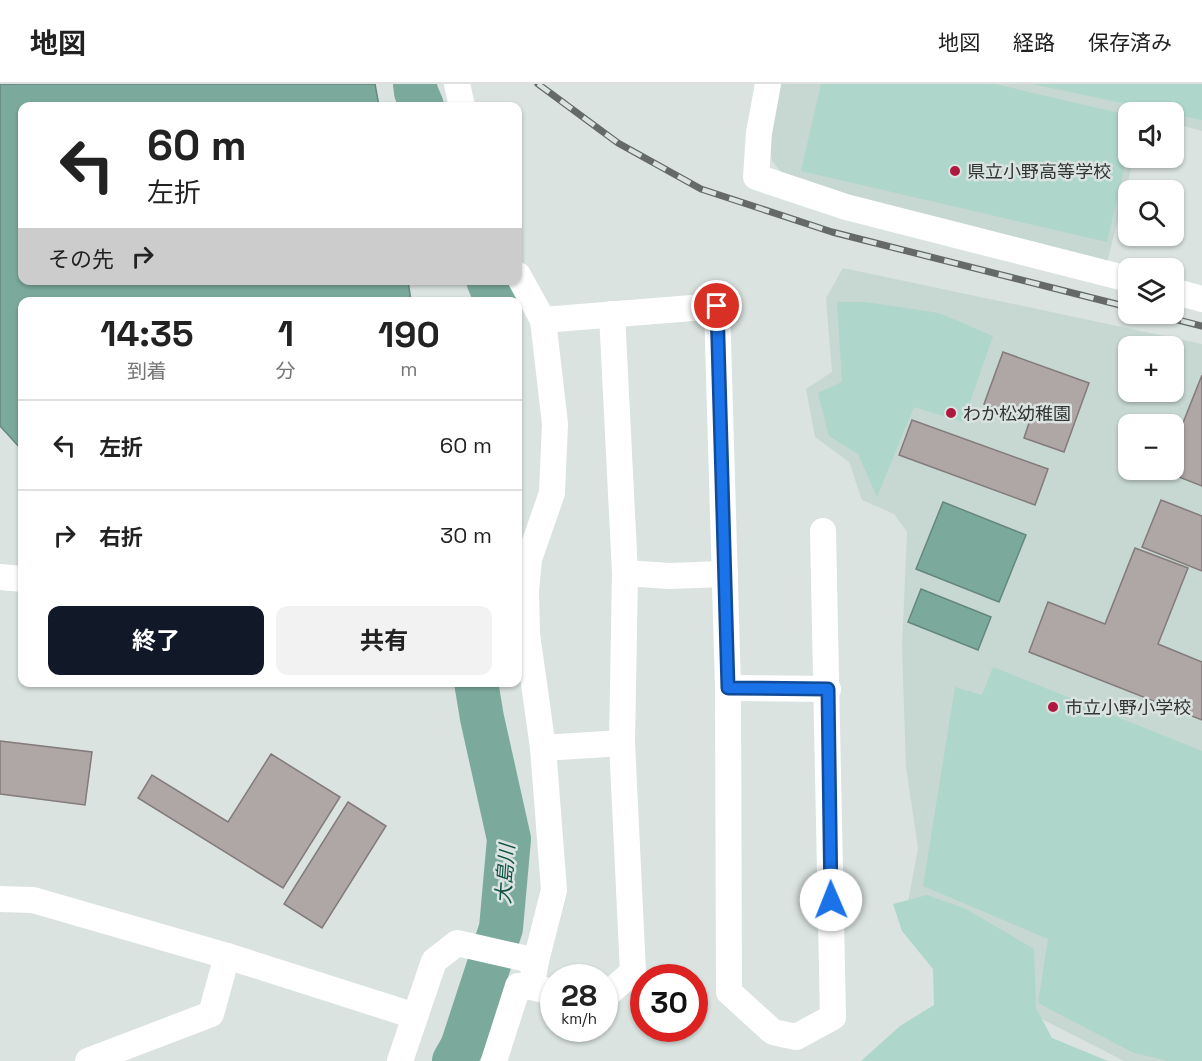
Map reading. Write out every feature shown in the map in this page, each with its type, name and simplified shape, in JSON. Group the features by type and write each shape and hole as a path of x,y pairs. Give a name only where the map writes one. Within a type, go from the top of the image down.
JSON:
{"street":[{"path":"457,84 461,102"},
{"path":"768,84 759,133 756,177 846,207 1118,276"},
{"path":"522,282 543,320 555,424 552,493 529,559 526,591 527,634 543,748 554,890 536,961 540,980"},
{"path":"1184,294 1202,299"},
{"path":"543,320 717,306 728,688 729,992 773,1032 796,1037 833,1017 823,531"},
{"path":"612,314 625,573 622,743 633,972 618,985"},
{"path":"625,573 669,576 725,574"},
{"path":"0,577 18,579"},
{"path":"728,688 828,689"},
{"path":"543,748 622,743"},
{"path":"0,899 33,900 227,956 415,1016"},
{"path":"400,1061 434,961 457,943 536,961"},
{"path":"88,1061 211,1014 227,956"},
{"path":"494,1061 518,986 540,990"}],"shaded area":[{"path":"0,84 375,84 378,102 18,102 18,285 409,285 410,297 18,297 18,446 0,426"},
{"name":"県立小野高等学校","path":"774,84 1202,84 1202,131 1184,126 1184,102 1118,102 1118,168 1131,168 1128,180 1118,180 1118,220 1106,266 789,181 772,161 767,126"},
{"name":"県立小野高等学校","path":"821,84 995,84 1118,113 1118,168 1124,168 1121,180 1118,180 1118,195 1107,242 801,171"},
{"path":"1032,84 1202,84 1202,120 1184,116 1184,102 1118,102"},
{"name":"市立小野小学校","path":"843,268 1164,336 1118,336 1118,402 1184,402 1184,340 1202,344 1202,1061 1124,1061 1030,1013 908,902 918,848 906,767 902,647 907,532 894,514 862,500 849,462 815,437 806,389 832,372 826,298"},
{"path":"837,302 865,302 939,313 993,336 963,422 914,407 877,497 858,454 829,436 818,393 842,382"},
{"path":"943,502 1026,535 999,602 916,569"},
{"path":"921,589 991,617 978,650 908,622"},
{"path":"993,667 1202,751 1202,1061 1168,1061 1134,1053 1038,1003 1048,939 923,886 955,687 982,695"},
{"path":"927,895 966,909 1034,949 1036,1008 1052,1038 1108,1061 861,1061 900,1026 934,1005 933,969 902,931 893,904"}],"building":[{"path":"1003,352 1089,383 1064,452 1024,438 1030,420 984,404"},
{"path":"1202,375 1202,486 1184,479 1184,420"},
{"path":"912,420 1048,469 1035,505 899,455"},
{"path":"1161,500 1202,516 1202,571 1142,547"},
{"path":"1135,548 1188,568 1158,644 1202,662 1202,720 1029,652 1048,602 1105,624"},
{"path":"0,741 92,752 85,805 0,794"},
{"path":"271,754 340,797 283,888 138,798 152,775 228,822"},
{"path":"348,802 386,826 322,928 284,904"}],"waterway":[{"name":"大島川","path":"415,84 420,102"},
{"name":"大島川","path":"490,285 495,297"},
{"name":"大島川","path":"454,1061 462,1047 501,928 509,839 477,687"}],"railway":[{"path":"538,84 618,143 701,189 832,232 1118,304"},
{"path":"1184,322 1202,326"}],"place":[{"name":"県立小野高等学校","path":"955,171"},
{"name":"わか松幼稚園","path":"951,413"},
{"name":"市立小野小学校","path":"1053,707"}],"route":[{"path":"717,306 728,688 828,689 831,900"}]}
